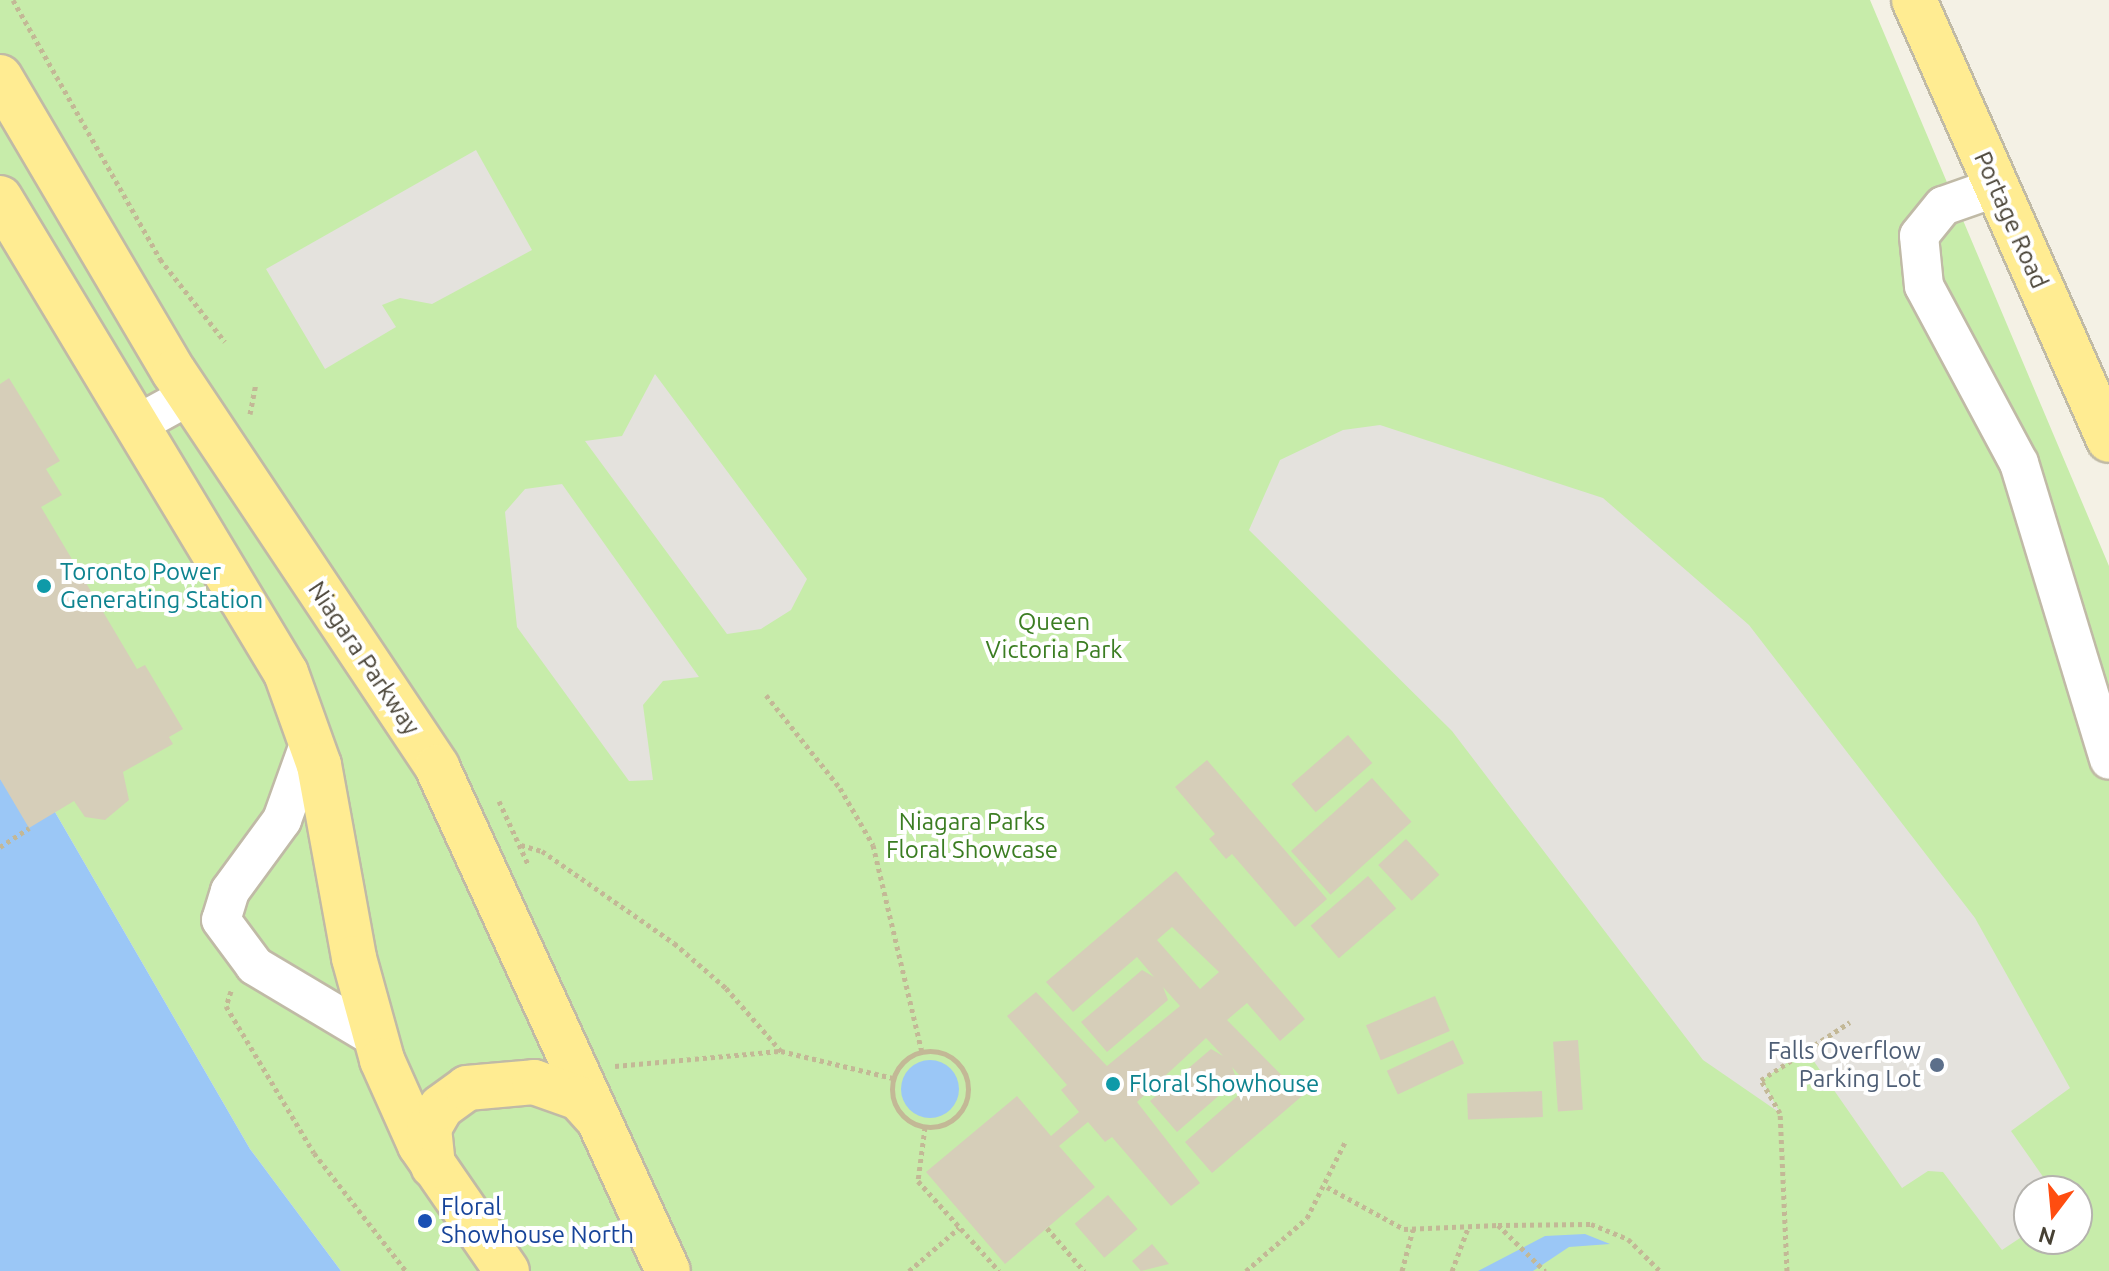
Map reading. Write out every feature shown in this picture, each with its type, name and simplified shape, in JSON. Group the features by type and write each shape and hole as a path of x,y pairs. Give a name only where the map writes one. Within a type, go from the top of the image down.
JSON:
{"main road":[{"name":"Portage Road","path":"1914,0 2109,440"},
{"name":"Niagara Parkway","path":"0,77 189,396 437,767 478,844 668,1271"},
{"path":"0,198 286,673 311,739 374,1037 433,1166 507,1271"},
{"path":"433,1166 431,1122 451,1098 477,1085 512,1080 557,1088 579,1098 600,1124"}],"street":[{"path":"1997,187 1943,206 1919,236 1924,286 2019,463 2109,760"},
{"path":"136,425 189,396"},
{"path":"311,739 282,820 222,907 225,932 243,955 374,1037"}],"path":[{"path":"13,0 160,259 225,342"},
{"path":"766,695 840,788 873,845 922,1052"},
{"path":"0,847 29,828"},
{"path":"478,844 542,851 700,965 781,1051"},
{"path":"243,955 226,1006 314,1153 406,1271"},
{"path":"1787,1271 1780,1113 1761,1080 1850,1022"},
{"path":"578,1074 781,1051 893,1078"},
{"path":"893,1078 922,1052"},
{"path":"922,1052 951,1057 968,1091 956,1118 925,1127"},
{"path":"893,1078 896,1107 925,1127"},
{"path":"925,1127 918,1181 999,1271"},
{"path":"1246,1271 1285,1242 1327,1187 1345,1142"},
{"path":"1327,1187 1383,1221 1413,1229 1591,1224 1628,1239 1660,1271"},
{"path":"1498,1225 1521,1242 1544,1269"},
{"path":"909,1271 959,1228"},
{"path":"1047,1228 1084,1271"},
{"path":"1452,1271 1468,1228"},
{"path":"1402,1271 1413,1229"}],"green space":[{"name":"Queen Victoria Park","path":"0,0 1870,0 2109,566 2109,1271 341,1271 250,1149 55,812 29,828 0,779"}],"shaded area":[{"path":"476,150 532,250 432,304 400,298 382,305 396,327 325,369 266,269"},
{"path":"655,374 807,579 791,610 761,629 727,634 585,441 622,436"},
{"path":"1380,425 1603,498 1749,625 1975,918 2070,1088 2011,1131 2042,1175 2013,1175 2013,1243 2002,1250 1943,1172 1928,1171 1902,1188 1806,1050 1762,1080 1780,1113 1703,1060 1452,731 1249,530 1280,460 1343,430"},
{"path":"562,484 699,677 663,681 643,705 653,780 629,781 517,627 505,512 525,489"}],"water":[{"path":"0,779 55,812 250,1149 341,1271 0,1271"},
{"path":"930,1060 941,1062 950,1069 957,1078 957,1100 950,1109 941,1116 930,1118 919,1116 910,1109 903,1100 901,1089 903,1078 910,1069 919,1062"},
{"path":"1585,1234 1610,1244 1569,1247 1533,1271 1478,1271 1545,1236"}],"building":[{"name":"Toronto Power Generating Station","path":"9,378 60,461 46,469 62,495 41,507 137,669 145,665 183,729 169,737 173,744 123,772 129,800 105,820 85,817 74,801 29,828 0,779 0,384"},
{"path":"1348,735 1372,763 1316,812 1291,784"},
{"path":"1207,760 1327,899 1295,927 1232,854 1226,859 1209,839 1215,834 1175,787"},
{"path":"1372,778 1411,822 1330,895 1291,851"},
{"path":"1406,839 1439,875 1412,901 1378,865"},
{"path":"1176,871 1305,1019 1280,1041 1247,1003 1227,1020 1302,1096 1212,1173 1185,1142 1249,1086 1232,1067 1237,1080 1177,1132 1150,1101 1211,1049 1223,1056 1206,1038 1137,1102 1200,1183 1171,1206 1112,1137 1105,1142 1088,1122 1059,1146 1095,1187 1005,1264 926,1172 1017,1096 1051,1136 1079,1112 1061,1090 1067,1085 1007,1016 1036,992 1107,1066 1180,1006 1163,987 1168,1000 1107,1052 1081,1022 1142,970 1154,977 1137,957 1073,1012 1046,982","holes":["1172,927 1219,972 1200,989 1157,940"]},
{"path":"1368,876 1396,908 1339,958 1311,926"},
{"path":"1435,996 1450,1031 1381,1060 1366,1025"},
{"path":"1453,1040 1464,1064 1398,1094 1387,1071"},
{"path":"1578,1040 1583,1110 1558,1112 1553,1042"},
{"path":"1542,1091 1543,1117 1468,1120 1467,1094"},
{"path":"1108,1195 1138,1229 1104,1258 1075,1224"},
{"path":"1152,1244 1169,1264 1141,1271 1132,1261"}],"place":[{"name":"Toronto Power Generating Station","path":"44,586"},
{"name":"Falls Overflow Parking Lot","path":"1937,1065"},
{"name":"Floral Showhouse","path":"1113,1084"},
{"name":"Floral Showhouse North","path":"425,1221"}],"park label":[{"name":"Niagara Parks Floral Showcase","path":"972,836"}]}
